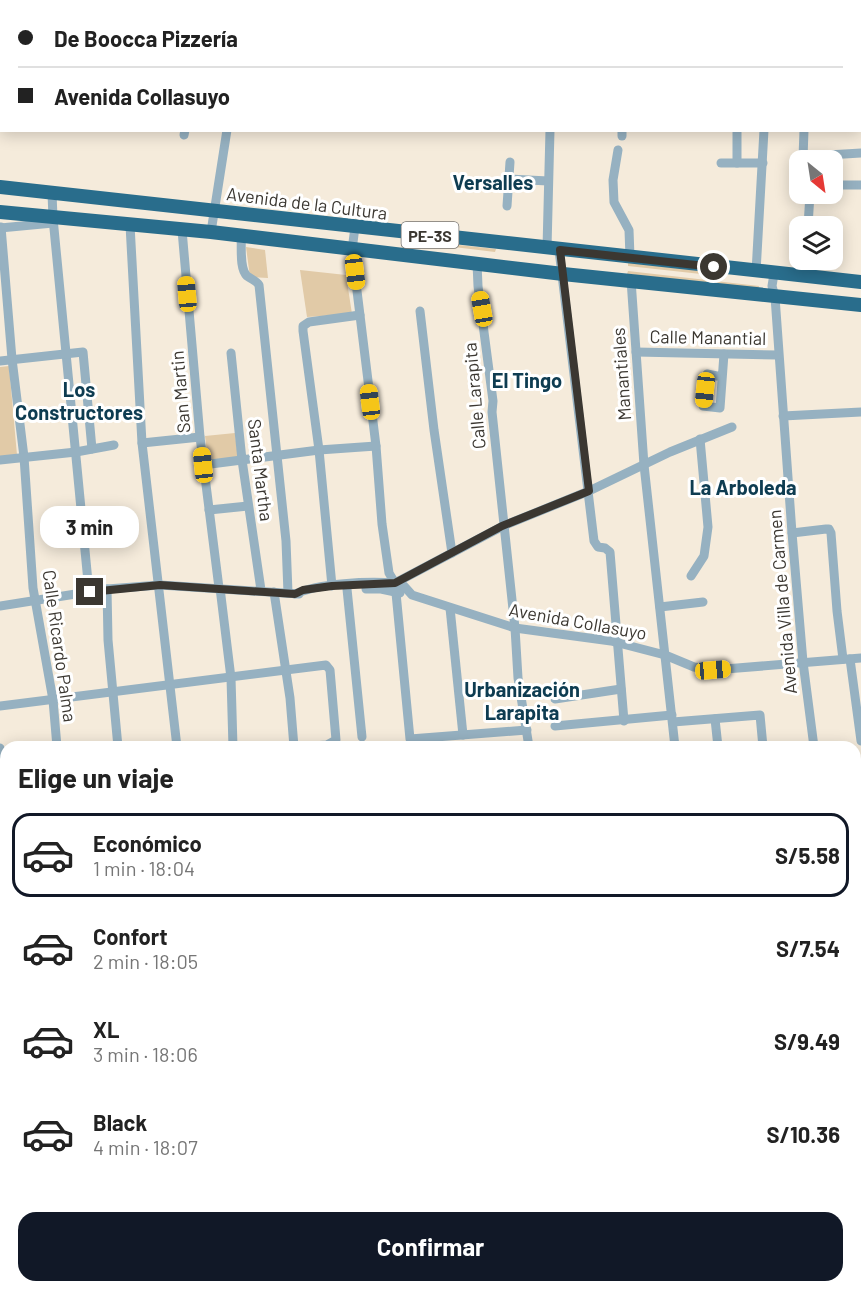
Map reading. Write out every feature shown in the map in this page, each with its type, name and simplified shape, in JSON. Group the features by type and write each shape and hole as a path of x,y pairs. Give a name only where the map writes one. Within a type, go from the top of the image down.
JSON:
{"highway":[{"name":"Avenida de la Cultura","path":"0,187 861,282"},
{"name":"PE-3S","path":"0,212 53,220 211,232 563,274 861,305"}],"street":[{"path":"211,232 228,132"},
{"path":"550,132 548,181 553,249 563,274 594,542 598,547 610,552 624,721"},
{"path":"737,132 737,163"},
{"path":"756,272 764,132"},
{"path":"803,150 804,132"},
{"path":"618,150 613,180 614,202 629,230 630,257"},
{"path":"843,154 861,153"},
{"path":"507,206 510,162"},
{"path":"721,164 764,163"},
{"path":"509,179 548,181"},
{"path":"843,185 861,185"},
{"path":"52,193 90,592"},
{"path":"1,227 53,220"},
{"path":"130,225 142,443 176,741"},
{"name":"Calle Ricardo Palma","path":"1,227 36,600 53,700 56,741"},
{"path":"355,227 352,250 376,446 382,524 393,589 410,739 526,730"},
{"name":"San Martin","path":"182,230 203,465 231,678 233,741"},
{"path":"242,236 243,270 259,285 291,593"},
{"name":"Calle Larapita","path":"477,263 492,393 502,526 518,678 528,741"},
{"path":"806,270 806,277"},
{"name":"Avenida Villa de Carmen","path":"774,274 772,286 775,297 792,533 803,662 813,741"},
{"name":"Manantiales","path":"631,280 644,465 675,741"},
{"path":"420,311 452,553"},
{"path":"360,315 309,322 303,326 362,737"},
{"path":"0,361 83,352 92,449"},
{"name":"Calle Manantial","path":"636,352 778,356"},
{"name":"Santa Martha","path":"231,353 242,460 261,590"},
{"path":"722,377 724,354"},
{"path":"783,417 861,412"},
{"path":"0,606 107,589 160,585 291,593 340,588 393,589 502,526 589,491 700,439 732,427"},
{"path":"142,443 200,437"},
{"path":"691,576 704,556 707,537 700,439"},
{"path":"0,460 76,452 114,445"},
{"path":"203,465 319,450 376,446"},
{"path":"209,510 248,506"},
{"path":"792,533 826,528 831,533 837,611 861,741"},
{"name":"Avenida Collasuyo","path":"393,589 404,586 412,595 514,628 618,643 665,656 694,668 713,670 861,658"},
{"path":"107,589 108,640 117,741"},
{"path":"274,592 295,741"},
{"path":"660,607 703,602"},
{"path":"450,608 463,735"},
{"path":"0,706 326,665 330,670 334,741"},
{"path":"555,699 621,689"},
{"path":"555,726 760,715 763,741"},
{"path":"715,719 717,741"}],"shaded area":[{"path":"421,241 496,249 495,252 421,243"},
{"path":"246,247 265,250 268,278 250,277"},
{"path":"628,262 711,271 710,275 628,266"},
{"path":"300,270 346,275 352,314 307,317"},
{"path":"628,271 759,286 758,290 627,274"},
{"path":"9,366 17,455 0,457 0,367"},
{"path":"235,433 238,458 208,461 205,436"}],"district":[{"name":"Versalles","path":"493,182"},
{"name":"El Tingo","path":"527,380"},
{"name":"Los Constructores","path":"79,400"},
{"name":"La Arboleda","path":"743,487"},
{"name":"Urbanización Larapita","path":"522,700"}],"route":[{"path":"90,592 130,586 160,585 295,594 303,590 332,586 395,583 502,526 589,491 560,250 714,267"}]}
